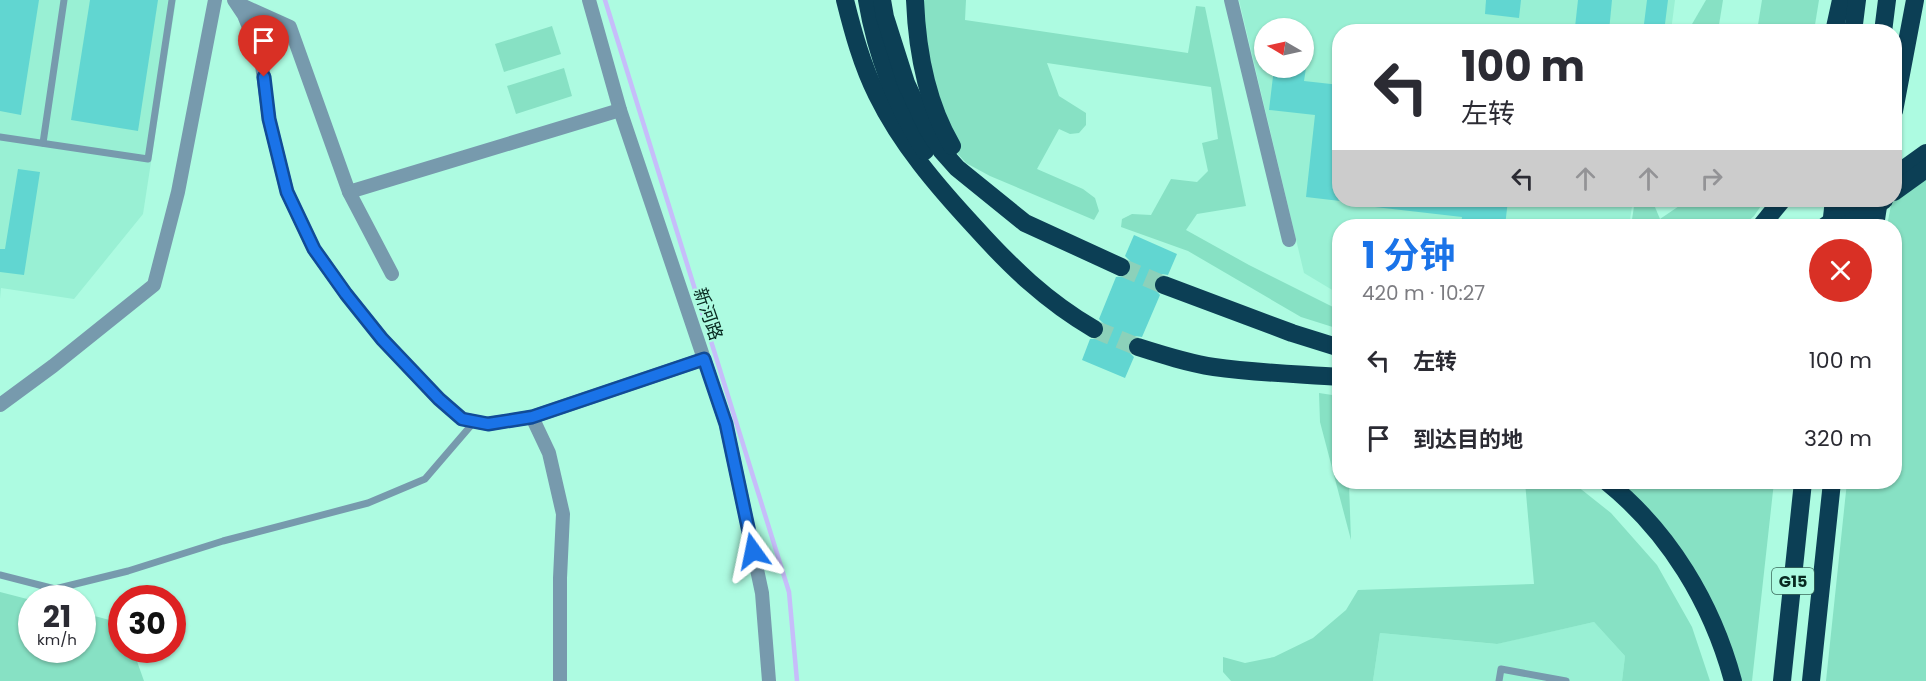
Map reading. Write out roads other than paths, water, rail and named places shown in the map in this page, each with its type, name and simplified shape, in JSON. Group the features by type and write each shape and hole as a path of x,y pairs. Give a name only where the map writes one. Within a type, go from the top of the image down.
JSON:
{"highway":[{"path":"845,0 864,65 876,94 892,123 923,167 1007,262 1065,312 1094,329"},
{"path":"867,0 870,20 892,88 914,135 1007,262"},
{"path":"882,0 885,17 906,82 927,128 941,150 957,168 1025,223 1121,267"},
{"path":"915,0 921,62 930,98 943,131 960,159 975,177 1025,223"},
{"path":"1836,24 1841,0"},
{"path":"1854,24 1857,0"},
{"path":"1884,24 1887,0"},
{"path":"1902,69 1915,0"},
{"path":"1902,170 1926,153"},
{"path":"1902,186 1926,169"},
{"path":"1767,219 1776,207"},
{"path":"1835,219 1853,207"},
{"path":"1856,219 1872,207"},
{"path":"1164,285 1292,333 1332,343"},
{"path":"1138,347 1212,366 1332,377"},
{"path":"1615,489 1652,523 1678,558 1700,596 1733,681"},
{"name":"G15","path":"1782,681 1802,489"},
{"name":"G15","path":"1811,681 1831,489"}],"street":[{"path":"0,405 53,366 154,285 178,192 215,0"},
{"name":"新河路","path":"588,0 620,110 726,424 762,593 769,681"},
{"path":"1231,0 1289,240"},
{"path":"235,1 290,27 349,192 392,274"},
{"path":"235,1 244,15 261,57 269,119 287,192 314,249 382,339 439,399 462,419 488,424 532,417 704,359"},
{"path":"349,192 620,110"},
{"path":"532,417 549,453 563,514 560,578 560,681"}],"lane":[{"path":"43,143 64,0"},
{"path":"0,137 148,159 171,0"},
{"path":"0,575 55,589 128,571 223,541 368,504 425,478 474,422"},
{"path":"1499,681 1501,669 1566,681"}],"waterway":[{"path":"605,0 789,592 797,681"}],"tunnel":[{"path":"1121,267 1164,285"},
{"path":"1094,329 1138,347"}]}
